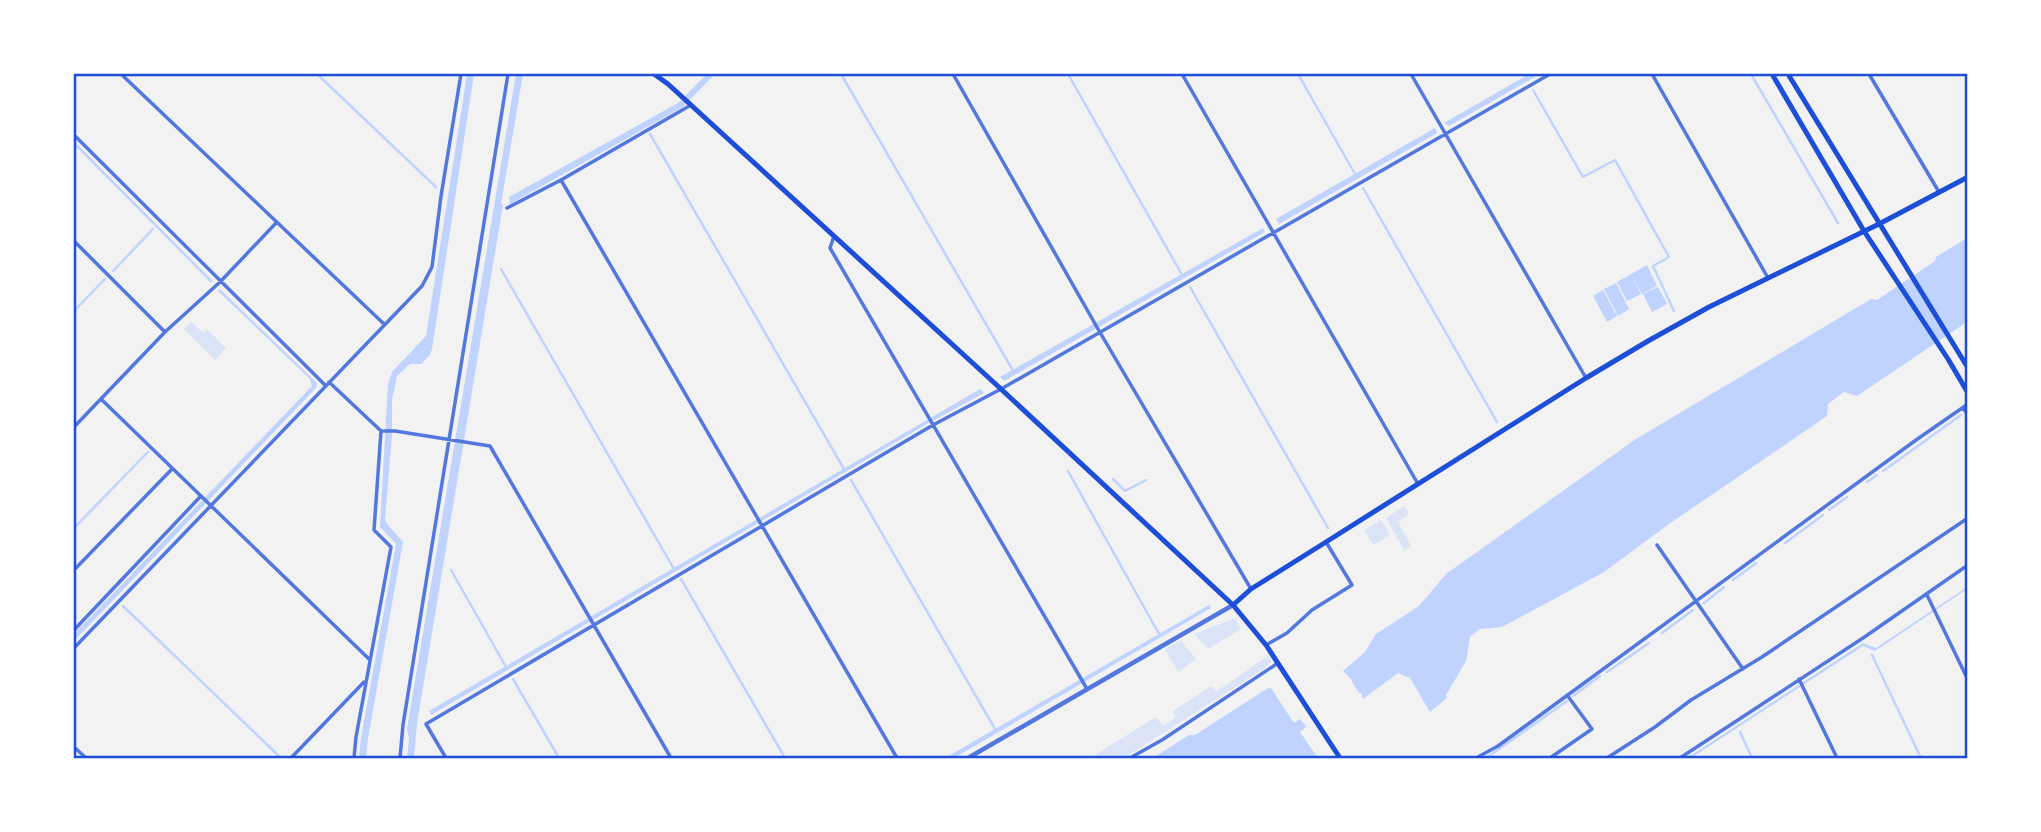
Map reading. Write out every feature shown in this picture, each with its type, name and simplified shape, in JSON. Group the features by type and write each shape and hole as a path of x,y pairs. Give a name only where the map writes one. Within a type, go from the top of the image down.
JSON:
{"main road":[{"path":"654,74 834,235 1233,605 1266,645 1340,758"},
{"path":"1772,74 1864,231 1968,393"},
{"path":"1788,74 1968,368"},
{"path":"1233,605 1251,589 1586,378 1709,307 1880,224 1968,177"}],"street":[{"path":"121,74 384,324"},
{"path":"74,648 429,276 461,74"},
{"path":"400,758 403,725 452,440 509,74"},
{"path":"953,74 1094,322 1251,589"},
{"path":"1182,74 1418,484"},
{"path":"1411,74 1586,378"},
{"path":"446,758 426,724 592,622 933,424 1001,389 1099,330 1550,74"},
{"path":"1651,74 1768,278"},
{"path":"1869,74 1939,192"},
{"path":"507,208 691,105"},
{"path":"74,135 220,282 327,384 382,431 491,446 671,758"},
{"path":"561,180 897,758"},
{"path":"74,427 165,332 220,282 277,222"},
{"path":"834,235 830,248 1086,686"},
{"path":"74,241 165,332"},
{"path":"101,399 370,660"},
{"path":"1476,758 1498,746 1965,406 1968,415"},
{"path":"354,758 391,547 374,530 382,431"},
{"path":"74,570 172,469"},
{"path":"74,630 200,497"},
{"path":"1607,758 1656,727 1690,700 1743,670 1968,518"},
{"path":"1266,645 1287,633 1312,610 1352,585 1326,541"},
{"path":"1657,545 1743,670"},
{"path":"1680,758 1801,683 1968,565"},
{"path":"1927,595 1968,680"},
{"path":"968,758 1086,686 1233,605"},
{"path":"1130,758 1189,723 1278,663"},
{"path":"291,758 366,681"},
{"path":"1801,683 1837,758"},
{"path":"1550,758 1592,729 1567,695"},
{"path":"74,747 86,758"}],"shaded area":[{"path":"192,322 203,333 207,329 226,348 215,360 184,329"},
{"path":"1404,506 1409,514 1398,522 1411,546 1404,550 1386,518"},
{"path":"1381,520 1390,535 1373,545 1364,530"},
{"path":"1235,618 1241,629 1208,649 1194,634"},
{"path":"1181,640 1196,659 1178,672 1165,649"},
{"path":"1268,656 1272,661 1264,669 1124,758 1090,758 1156,717 1163,726 1176,717 1173,711 1211,686 1217,691"}],"water":[{"path":"467,74 474,74 432,349 421,364 410,364 397,376 392,400 385,520 403,542 366,758 359,758 396,544 380,527 388,384 392,372 426,336"},
{"path":"516,74 523,74 501,204 503,205 417,723 414,758 407,758 407,729"},
{"path":"707,74 715,74 683,107 510,204 509,197 678,103"},
{"path":"1529,74 1540,74 1449,126 1444,123"},
{"path":"1435,128 1437,133 1279,224 1276,219"},
{"path":"1263,228 1265,232 1004,381 1000,377"},
{"path":"1967,238 1967,322 1857,396 1844,392 1828,404 1827,416 1604,572 1502,627 1480,629 1470,637 1466,661 1446,695 1447,698 1430,712 1410,678 1398,673 1363,699 1343,671 1365,652 1376,634 1419,606 1446,574 1636,439 1871,299 1877,300"},
{"path":"1647,265 1657,286 1642,294 1631,274"},
{"path":"1631,274 1641,294 1627,301 1617,282"},
{"path":"1616,283 1629,309 1618,316 1604,289"},
{"path":"1658,287 1667,304 1652,312 1643,294"},
{"path":"220,289 317,383 316,388 74,641 74,634 312,386 310,379 218,291"},
{"path":"1603,290 1617,316 1607,322 1593,296"},
{"path":"980,389 984,393 431,715 429,711"},
{"path":"1967,587 1875,651 1863,646 1691,758 1687,758 1863,643 1876,648"},
{"path":"1209,605 1211,608 954,758 945,758"},
{"path":"1271,688 1294,723 1300,719 1306,726 1300,732 1318,758 1153,758 1189,735 1195,735"}],"waterway":[{"path":"317,74 436,187"},
{"path":"841,74 1012,369"},
{"path":"1068,74 1181,273"},
{"path":"1298,74 1355,174"},
{"path":"1751,74 1838,223"},
{"path":"1533,90 1583,177 1615,160 1669,257 1653,266 1674,311"},
{"path":"650,134 844,469"},
{"path":"74,143 211,281"},
{"path":"1363,188 1497,422"},
{"path":"113,271 153,229"},
{"path":"501,269 674,569"},
{"path":"74,311 105,279"},
{"path":"1190,287 1328,528"},
{"path":"1883,471 1961,415"},
{"path":"74,528 148,452"},
{"path":"1068,471 1159,634"},
{"path":"1867,482 1877,475"},
{"path":"1113,479 1125,491 1146,480"},
{"path":"851,480 995,729"},
{"path":"1829,510 1847,497"},
{"path":"1785,543 1823,515"},
{"path":"1733,580 1756,563"},
{"path":"451,570 506,667"},
{"path":"681,579 785,758"},
{"path":"1704,603 1724,587"},
{"path":"123,606 281,758"},
{"path":"1662,633 1693,610"},
{"path":"1607,672 1649,643"},
{"path":"1872,655 1921,758"},
{"path":"1573,696 1600,676"},
{"path":"513,679 559,758"},
{"path":"1486,758 1567,701"},
{"path":"1740,732 1752,758"}]}
